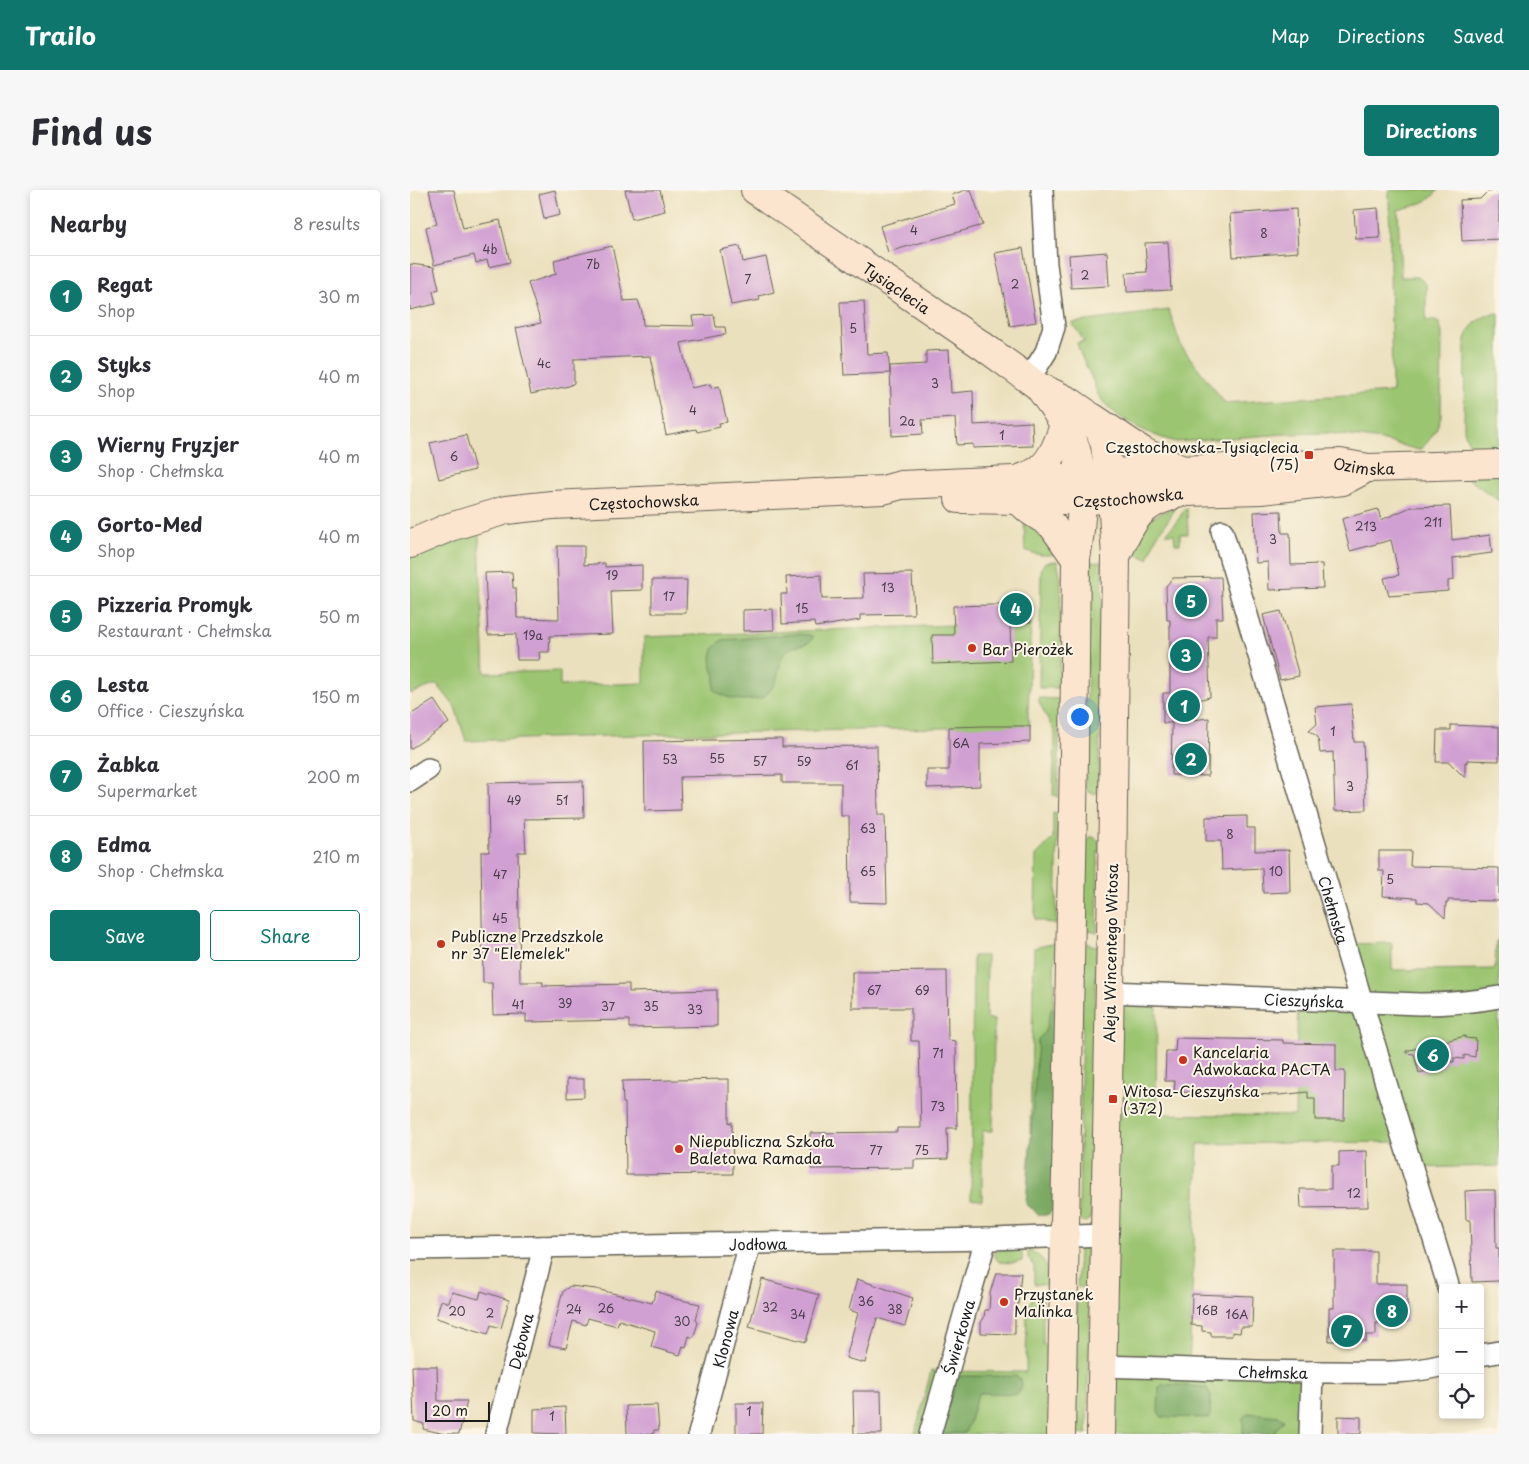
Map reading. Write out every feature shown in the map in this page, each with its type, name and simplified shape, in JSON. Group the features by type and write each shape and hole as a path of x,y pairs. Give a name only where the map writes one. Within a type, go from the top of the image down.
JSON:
{"street":[{"name":"Tysiąclecia","path":"755,190 1034,383 1057,413 1074,418 1100,431 1105,445 1110,486"},
{"path":"1034,383 1054,327 1046,264 1042,190"},
{"name":"Tysiąclecia","path":"1074,418 1071,437 1078,458 1081,488"},
{"path":"1076,559 1052,525 1029,510 1018,490 1046,463 1059,439 1074,418 1144,452 1184,482 1136,516 1116,556"},
{"name":"Ozimska","path":"1368,468 1499,464"},
{"name":"Częstochowska","path":"1110,486 1184,482 1261,490 1343,481 1368,468"},
{"name":"Częstochowska","path":"411,538 506,510 603,502 883,490 900,485 1018,490 1081,488"},
{"path":"1061,1434 1076,559 1080,534 1081,488 1110,486"},
{"name":"Aleja Wincentego Witosa","path":"1101,1434 1116,556 1110,486"},
{"name":"Chełmska","path":"1222,531 1390,1097 1449,1284"},
{"path":"410,781 428,769"},
{"path":"1073,814 1113,813"},
{"name":"Cieszyńska","path":"1109,992 1420,1004 1451,1004 1499,997"},
{"name":"Jodłowa","path":"410,1249 986,1239 1104,1235"},
{"name":"Świerkowa","path":"930,1434 986,1239"},
{"name":"Klonowa","path":"699,1434 750,1243"},
{"name":"Dębowa","path":"496,1434 544,1247"},
{"path":"1484,1354 1499,1352"},
{"name":"Chełmska","path":"1102,1366 1312,1372 1404,1372 1439,1366"},
{"path":"1310,1434 1312,1372"}],"green space":[{"path":"1389,190 1438,190 1425,201 1398,210 1401,277 1418,277 1426,284 1426,321 1436,321 1439,323 1442,333 1441,416 1433,434 1419,450 1381,440 1329,433 1285,434 1177,442 1157,436 1125,420 1101,399 1077,343 1084,341 1072,323 1169,310 1181,346 1225,403 1392,392"},
{"path":"1499,313 1499,460 1480,453 1472,447 1464,429 1465,339 1474,324 1488,315"},
{"path":"1499,464 1499,501 1451,466"},
{"path":"1174,507 1171,516 1156,538 1148,559 1136,554 1149,519"},
{"path":"1184,509 1187,509 1188,534 1180,534 1180,544 1175,544 1174,534 1166,534"},
{"path":"478,517 485,673 560,671 560,686 644,683 644,637 1031,622 1028,716 1030,726 466,741 455,707 437,684 410,694 410,544"},
{"path":"1024,523 1043,535 1055,554 1040,555 1025,550"},
{"path":"1057,561 1061,578 1060,688 1039,688 1041,573 1045,562"},
{"path":"1090,562 1103,562 1099,779 1101,789 1093,794 1087,791 1085,787"},
{"path":"798,634 813,637 808,643 792,648 784,654 776,681 763,698 738,700 726,697 714,690 715,676 711,657 713,649 722,640"},
{"path":"1039,698 1060,699 1058,797 1053,795 1055,733 1039,702"},
{"path":"1053,813 1058,814 1056,925 1035,919 1036,855 1053,838"},
{"path":"1089,837 1099,841 1100,851 1098,851 1097,933 1084,929 1085,842"},
{"path":"1496,941 1499,941 1499,1166 1412,1168 1404,1142 1198,1144 1189,1368 1312,1372 1310,1434 1101,1434 1109,992 1157,994 1156,1114 1295,1116 1298,998 1361,1001 1344,944 1392,943 1392,970 1495,969"},
{"path":"1083,942 1098,947 1096,952 1091,1216 1085,1222 1080,1220 1079,1217"},
{"path":"1055,943 1051,1133 1030,1133 1034,948"},
{"path":"973,956 987,956 986,1018 994,1020 993,1131 982,1131 982,1200 971,1199"},
{"path":"1052,1008 1058,1011 1054,1208 1049,1214 1038,1215 1026,1204 1038,1039 1046,1029"},
{"path":"1022,1245 1022,1261 1012,1263 999,1262 993,1254 1004,1247"},
{"path":"1082,1246 1088,1246 1091,1251 1090,1288 1077,1287 1079,1249"},
{"path":"1028,1249 1039,1256 1045,1264 1048,1273 1048,1285 1034,1284 1034,1266 1028,1258"},
{"path":"1033,1298 1043,1299 1043,1344 1047,1345 1047,1373 1062,1373 1061,1434 915,1434 931,1371 1026,1372 1027,1307"},
{"path":"1077,1300 1090,1301 1087,1434 1075,1434"},
{"path":"959,1376 1016,1376 1021,1379 1022,1387 1018,1394 979,1393 964,1434 940,1434 956,1380"},
{"path":"1164,1384 1206,1387 1211,1396 1210,1418 1162,1417 1158,1412 1159,1387"},
{"path":"1248,1413 1279,1416 1284,1420 1273,1434 1243,1434 1243,1417"}],"building":[{"path":"429,190 454,190 463,228 500,220 510,262 489,267 487,260 476,263 474,255 434,265 426,227 437,224"},
{"path":"555,190 560,215 544,219 539,194"},
{"path":"625,190 660,190 665,211 632,219"},
{"path":"965,190 971,190 983,225 888,252 880,226 955,204 952,195"},
{"path":"1499,191 1499,239 1462,241 1460,200 1480,199 1487,192"},
{"path":"1378,208 1380,238 1356,239 1354,210"},
{"path":"1296,209 1298,252 1233,257 1230,214"},
{"path":"1168,242 1171,290 1127,292 1126,273 1147,272 1145,243"},
{"path":"612,246 624,301 638,300 642,312 643,325 694,326 692,316 714,315 716,327 725,327 726,334 681,343 691,388 710,384 711,388 719,386 727,422 719,423 720,427 697,432 696,429 666,435 650,356 574,359 574,383 569,386 531,394 516,328 541,323 528,283 556,274 554,260"},
{"path":"740,246 743,262 766,257 774,292 759,296 760,300 731,305 720,250"},
{"path":"1023,248 1036,322 1010,326 995,253"},
{"path":"1107,252 1109,286 1071,288 1069,255"},
{"path":"410,264 434,267 439,289 433,291 436,304 410,310"},
{"path":"864,301 867,354 888,353 890,373 844,375 840,302"},
{"path":"949,350 951,393 973,391 974,425 1032,422 1033,446 973,448 973,444 957,445 955,418 922,420 923,434 892,436 890,366 926,364 926,351"},
{"path":"466,435 475,470 439,479 430,443"},
{"path":"1450,506 1452,540 1490,535 1492,553 1453,558 1454,580 1448,581 1448,591 1389,596 1384,578 1399,575 1391,540 1350,551 1342,519 1378,509 1381,520 1411,507"},
{"path":"1281,511 1282,533 1290,533 1291,565 1322,564 1323,588 1269,590 1268,562 1256,563 1254,512"},
{"path":"557,546 584,546 584,565 605,563 605,567 642,565 642,590 611,591 613,634 550,636 549,652 539,652 540,660 517,660 516,634 488,635 485,573 512,572 513,588 516,588 517,618 559,619"},
{"path":"912,573 914,614 860,615 860,620 815,627 814,622 782,624 781,594 787,594 786,577 821,575 822,599 864,598 863,574"},
{"path":"1221,577 1223,618 1216,618 1216,637 1208,637 1210,697 1189,702 1192,720 1209,718 1208,776 1171,775 1172,723 1163,723 1163,693 1170,693 1170,620 1167,620 1166,586 1173,578"},
{"path":"652,580 687,580 686,613 652,613"},
{"path":"1030,604 1031,622 1010,623 1011,661 933,664 932,635 954,635 953,606"},
{"path":"773,609 774,630 743,631 743,610"},
{"path":"1281,611 1299,676 1280,680 1263,615"},
{"path":"434,700 449,723 410,749 410,715"},
{"path":"1351,704 1354,742 1363,742 1366,810 1335,811 1333,752 1320,753 1318,737 1309,731 1317,724 1315,707"},
{"path":"1451,725 1499,727 1499,761 1467,760 1467,763 1465,762 1465,778 1449,762 1436,762 1437,730 1451,730"},
{"path":"1030,726 1030,742 980,744 980,786 927,788 927,770 949,770 949,727"},
{"path":"782,739 782,747 877,746 878,815 885,815 887,903 850,902 849,816 841,816 841,783 782,783 782,775 680,777 681,810 645,811 644,741"},
{"path":"583,781 584,818 524,819 526,852 518,852 520,982 543,982 543,986 629,984 629,992 717,990 717,1026 629,1028 629,1020 526,1022 526,1014 493,1015 492,983 483,983 481,852 489,852 488,783"},
{"path":"1247,816 1247,828 1255,828 1255,851 1289,850 1290,892 1263,893 1262,868 1222,870 1221,841 1206,841 1206,817"},
{"path":"1379,851 1411,851 1410,866 1499,868 1499,901 1448,900 1445,918 1429,903 1417,902 1417,898 1383,896 1384,871 1379,871"},
{"path":"947,971 948,1040 956,1041 957,1128 947,1128 948,1159 914,1160 914,1168 811,1169 810,1133 897,1132 897,1128 921,1128 919,1041 911,1041 911,1008 852,1008 852,972"},
{"path":"1465,1036 1465,1038 1476,1039 1475,1057 1464,1055 1464,1059 1454,1058 1454,1062 1447,1061 1443,1066 1419,1073 1414,1054 1406,1053 1406,1051"},
{"path":"1176,1038 1283,1040 1283,1043 1336,1044 1336,1071 1345,1071 1344,1120 1315,1120 1315,1098 1308,1098 1308,1092 1279,1095 1174,1092 1175,1081 1165,1081 1166,1051 1175,1051"},
{"path":"567,1079 584,1079 584,1097 567,1098"},
{"name":"Niepubliczna Szkoła Baletowa Ramada","path":"729,1079 729,1123 732,1122 733,1174 626,1175 625,1103 623,1103 622,1081"},
{"path":"1367,1151 1368,1207 1301,1208 1300,1189 1331,1189 1331,1166 1339,1166 1339,1152"},
{"path":"1495,1190 1496,1248 1499,1248 1499,1281 1472,1282 1470,1220 1466,1220 1465,1191"},
{"path":"1334,1251 1376,1251 1376,1284 1407,1284 1407,1322 1376,1323 1376,1335 1366,1335 1366,1341 1329,1341 1329,1308 1334,1308"},
{"path":"996,1273 1021,1273 1015,1315 1015,1334 981,1333 981,1322 984,1318 985,1310 989,1310 990,1293"},
{"path":"762,1279 819,1295 806,1342 749,1327"},
{"path":"857,1279 913,1298 905,1326 877,1318 865,1363 846,1358 858,1313 849,1310"},
{"path":"570,1286 596,1289 652,1303 656,1291 676,1299 700,1304 696,1319 698,1323 693,1338 689,1336 686,1347 683,1346 680,1355 651,1347 655,1331 619,1320 617,1326 588,1318 586,1325 573,1321 566,1348 549,1345 563,1291"},
{"path":"481,1291 509,1300 501,1328 491,1325 488,1334 436,1318 441,1300 449,1303 452,1292 479,1299"},
{"path":"1192,1294 1253,1296 1252,1327 1241,1327 1240,1333 1232,1332 1232,1336 1211,1336 1211,1332 1202,1331 1202,1326 1191,1325"},
{"path":"412,1366 437,1366 438,1401 467,1401 459,1434 445,1434 423,1429 424,1424 414,1421"},
{"path":"853,1391 881,1391 882,1434 854,1434"},
{"path":"736,1403 763,1403 762,1434 736,1434"},
{"path":"657,1405 659,1430 654,1430 654,1434 627,1434 626,1406"},
{"path":"565,1407 566,1434 534,1433 534,1409"},
{"path":"1338,1416 1361,1417 1361,1434 1338,1434"}],"place":[{"name":"Częstochowska-Tysiąclecia (75)","path":"1309,455"},
{"name":"Pizzeria Promyk","path":"1191,601"},
{"name":"Gorto-Med","path":"1016,609"},
{"name":"Bar Pierożek","path":"972,648"},
{"name":"Wierny Fryzjer","path":"1186,655"},
{"name":"Regat","path":"1184,706"},
{"name":"Styks","path":"1191,759"},
{"name":"Publiczne Przedszkole nr 37 \"Elemelek\"","path":"441,944"},
{"name":"Lesta","path":"1433,1055"},
{"name":"Kancelaria Adwokacka PACTA","path":"1183,1060"},
{"name":"Witosa-Cieszyńska (372)","path":"1113,1099"},
{"name":"Niepubliczna Szkoła Baletowa Ramada","path":"679,1149"},
{"name":"Przystanek Malinka","path":"1004,1302"},
{"name":"Edma","path":"1392,1311"},
{"name":"Żabka","path":"1347,1331"}]}
